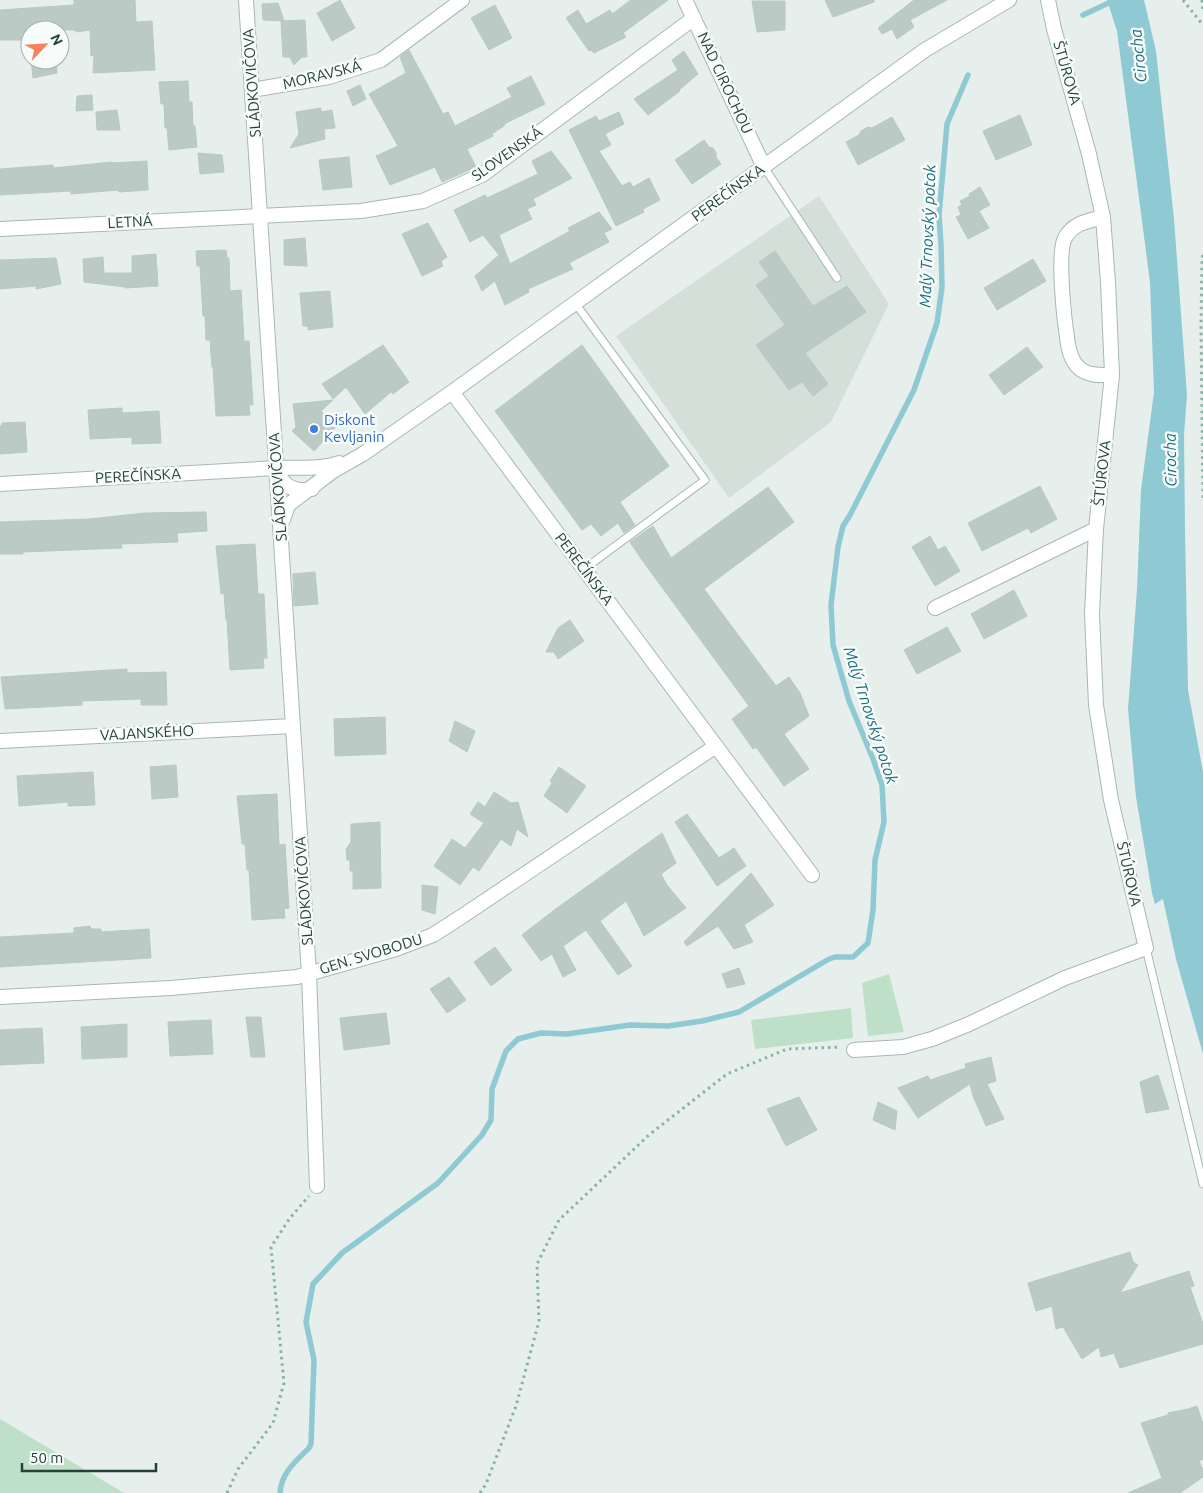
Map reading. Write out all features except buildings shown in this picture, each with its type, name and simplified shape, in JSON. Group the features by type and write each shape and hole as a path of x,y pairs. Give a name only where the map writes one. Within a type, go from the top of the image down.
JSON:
{"street":[{"name":"SLÁDKOVIČOVA","path":"246,0 309,974 317,1186"},
{"name":"MORAVSKÁ","path":"252,90 329,77 381,60 462,0"},
{"name":"NAD CIROCHOU","path":"686,0 764,167"},
{"name":"PEREČÍNSKA","path":"281,528 288,505 333,471 363,454 452,392 925,50 1009,0"},
{"name":"ŠTÚROVA","path":"1048,0 1054,29 1089,154 1103,217 1112,376 1096,529 1092,614 1096,705 1111,800 1146,948"},
{"name":"SLOVENSKÁ","path":"260,216 361,210 423,201 482,175 694,18"},
{"name":"LETNÁ","path":"0,229 260,216"},
{"path":"1103,217 1073,227 1064,240 1060,263 1067,337 1072,358 1078,367 1087,374 1112,376"},
{"name":"PEREČÍNSKA","path":"452,392 812,876"},
{"path":"275,446 285,464 295,467"},
{"name":"PEREČÍNSKA","path":"0,484 295,467 312,468 329,466 363,454"},
{"name":"PEREČÍNSKA","path":"281,528 291,513 301,503 332,482 363,454"},
{"path":"277,468 284,483 294,489 307,490"},
{"name":"PEREČÍNSKA","path":"307,490 332,482"},
{"path":"935,608 1096,529"},
{"name":"VAJANSKÉHO","path":"0,741 293,726"},
{"name":"GEN. SVOBODU","path":"0,997 171,988 297,977 396,949 432,935 464,915 716,746"},
{"path":"854,1050 903,1047 932,1039 970,1024 1065,978 1146,948"}],"lane":[{"path":"764,167 838,278"},
{"path":"575,303 705,480 584,569"},
{"name":"ŠTÚROVA","path":"1146,948 1203,1184"}],"path":[{"path":"1183,0 1203,25"},
{"path":"1202,0 1203,11"},
{"path":"1203,254 1201,337 1203,500"},
{"path":"480,1493 486,1484 516,1406 539,1321 537,1264 559,1220 650,1134 726,1074 787,1049 838,1047 854,1050"},
{"path":"227,1493 238,1468 273,1423 284,1383 271,1247 290,1218 317,1186"}],"shaded area":[{"path":"819,196 889,304 831,422 729,498 616,336"}],"green space":[{"path":"889,974 904,1032 868,1036 862,983"},
{"path":"851,1008 853,1038 755,1049 751,1020"},
{"path":"0,1419 124,1493 0,1493"}],"water":[{"name":"Cirocha","path":"1107,0 1144,0 1156,51 1174,219 1187,395 1184,435 1188,690 1203,772 1203,1054 1176,959 1163,899 1155,904 1152,893 1136,797 1128,709 1137,590 1141,490 1154,392 1150,282 1117,31"}],"waterway":[{"name":"Malý Trnovský potok","path":"1083,15 1115,0"},
{"name":"Malý Trnovský potok","path":"280,1493 286,1473 311,1444 314,1360 306,1322 313,1284 342,1253 438,1183 482,1135 491,1120 492,1089 506,1051 518,1039 541,1033 567,1034 630,1025 668,1026 702,1021 739,1012 829,959 853,957 868,943 873,910 875,860 884,822 882,785 849,701 833,645 831,605 838,547 843,526 914,390 937,323 942,287 939,215 947,124 968,75"}],"place":[{"name":"Diskont Kevljanin","path":"314,429"}]}
